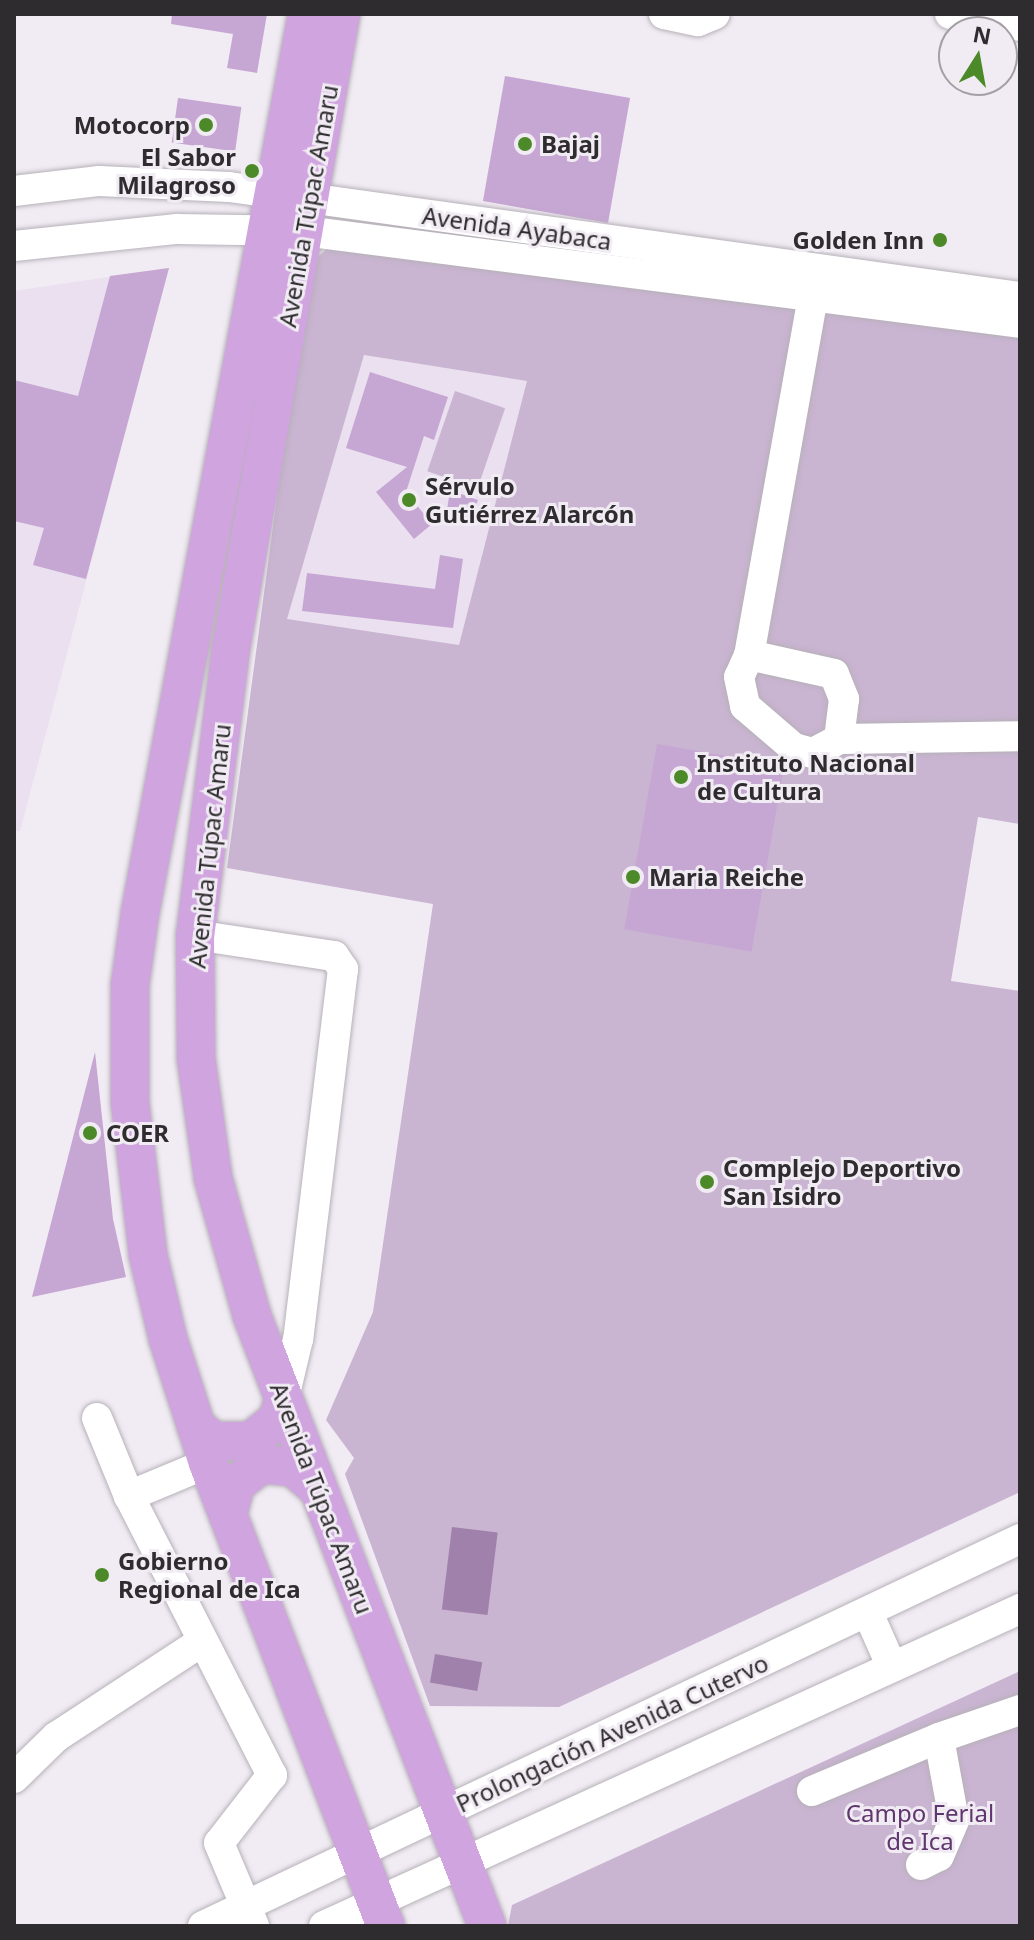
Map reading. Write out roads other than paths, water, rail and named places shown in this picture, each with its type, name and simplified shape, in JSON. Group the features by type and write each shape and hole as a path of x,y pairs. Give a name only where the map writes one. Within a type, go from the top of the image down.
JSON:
{"main road":[{"name":"Avenida Túpac Amaru","path":"307,14 289,214 195,935 196,1058 213,1178 283,1402 447,1811 487,1926"},
{"name":"Avenida Túpac Amaru","path":"341,14 289,214 194,642 140,913 128,1041 148,1255 196,1426 361,1853 381,1913"},
{"path":"194,642 231,648"},
{"path":"196,1426 213,1441 251,1441 277,1420 283,1402"},
{"path":"228,1515 236,1484 262,1464 293,1467 317,1488"}],"street":[{"path":"664,14 698,21 715,14"},
{"path":"950,14 1020,26"},
{"name":"Avenida Ayabaca","path":"14,191 167,181 289,214 816,281 1020,297"},
{"name":"Avenida Ayabaca","path":"14,246 289,214"},
{"name":"Avenida Ayabaca","path":"816,281 1020,323"},
{"path":"816,281 749,655 739,692 756,720 813,753 839,739 1020,736"},
{"path":"749,655 834,674 844,699 839,739"},
{"path":"195,935 334,956 343,969 298,1339 283,1402"},
{"path":"97,1418 129,1496 201,1642 272,1775 219,1843 247,1917"},
{"path":"129,1496 208,1463"},
{"name":"Prolongación Avenida Cutervo","path":"203,1926 247,1917 361,1853 1020,1539"},
{"path":"324,1926 381,1913 464,1860 1020,1609"},
{"path":"868,1613 892,1667"},
{"path":"983,1627 1020,1631"},
{"path":"14,1778 56,1737 201,1642"},
{"path":"812,1791 939,1738 1020,1710"},
{"path":"921,1865 939,1856 954,1820 939,1738"}],"place":[{"name":"Motocorp","path":"206,125"},
{"name":"Bajaj","path":"525,144"},
{"name":"El Sabor Milagroso","path":"252,171"},
{"name":"Golden Inn","path":"940,240"},
{"name":"Sérvulo Gutiérrez Alarcón","path":"409,500"},
{"name":"Instituto Nacional de Cultura","path":"681,777"},
{"name":"Maria Reiche","path":"633,877"},
{"name":"COER","path":"90,1133"},
{"name":"Complejo Deportivo San Isidro","path":"707,1182"},
{"name":"Gobierno Regional de Ica","path":"102,1575"}],"park label":[{"name":"Campo Ferial de Ica","path":"920,1827"}]}
